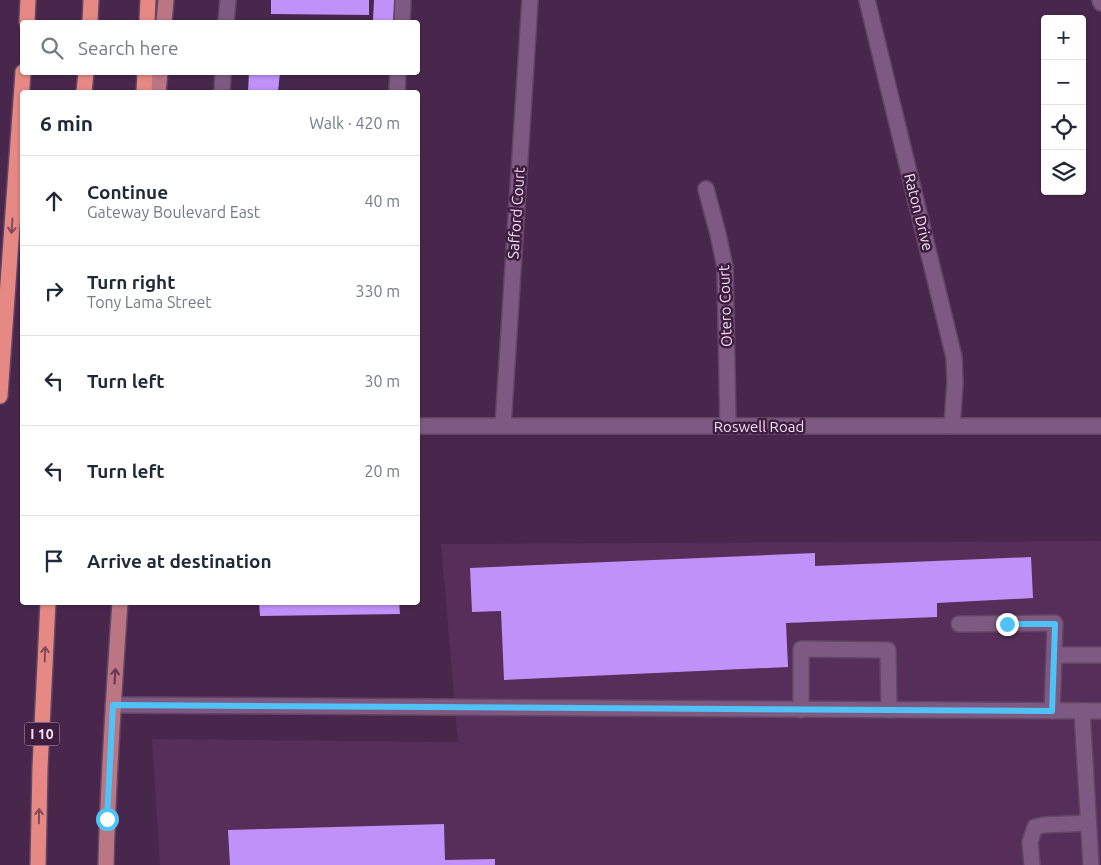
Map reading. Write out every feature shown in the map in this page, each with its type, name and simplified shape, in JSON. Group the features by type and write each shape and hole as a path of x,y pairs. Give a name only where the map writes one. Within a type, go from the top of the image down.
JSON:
{"highway":[{"path":"27,20 28,0"},
{"path":"90,20 91,0"},
{"path":"147,20 148,0"},
{"path":"22,90 23,75"},
{"path":"84,90 86,75"},
{"path":"144,90 145,75"},
{"path":"0,396 20,114"},
{"name":"I 10","path":"38,865 45,632 48,605"}],"main road":[{"path":"164,20 166,0"},
{"path":"158,90 160,75"},
{"path":"106,865 120,605"}],"street":[{"path":"226,20 228,0"},
{"path":"402,20 403,0"},
{"name":"Safford Court","path":"503,426 530,0"},
{"name":"Raton Drive","path":"867,0 954,357 955,383 952,426"},
{"path":"222,90 223,75"},
{"path":"397,90 398,75"},
{"name":"Otero Court","path":"706,189 725,267 728,426"},
{"name":"Roswell Road","path":"420,426 1101,426"},
{"path":"959,624 1055,624 1052,711"},
{"path":"801,710 801,649 888,650 890,710"},
{"path":"1054,655 1101,655"},
{"path":"113,705 1101,711"},
{"path":"1082,711 1091,865"},
{"path":"1032,865 1030,842 1035,827 1088,823"}],"shaded area":[{"path":"1101,541 1101,865 160,865 152,739 458,742 441,544"}],"building":[{"path":"271,0 369,0 369,15 271,14"},
{"path":"374,0 395,0 393,20 373,20"},
{"path":"249,75 280,75 278,90 248,90"},
{"path":"815,553 815,566 1031,557 1033,598 937,603 937,617 786,623 788,667 504,680 501,611 472,612 470,568"},
{"path":"259,605 399,605 400,614 260,616"},
{"path":"444,824 445,860 495,859 495,865 230,865 228,830"}],"route":[{"path":"107,819 113,705 1052,711 1055,624 1007,624"}]}
